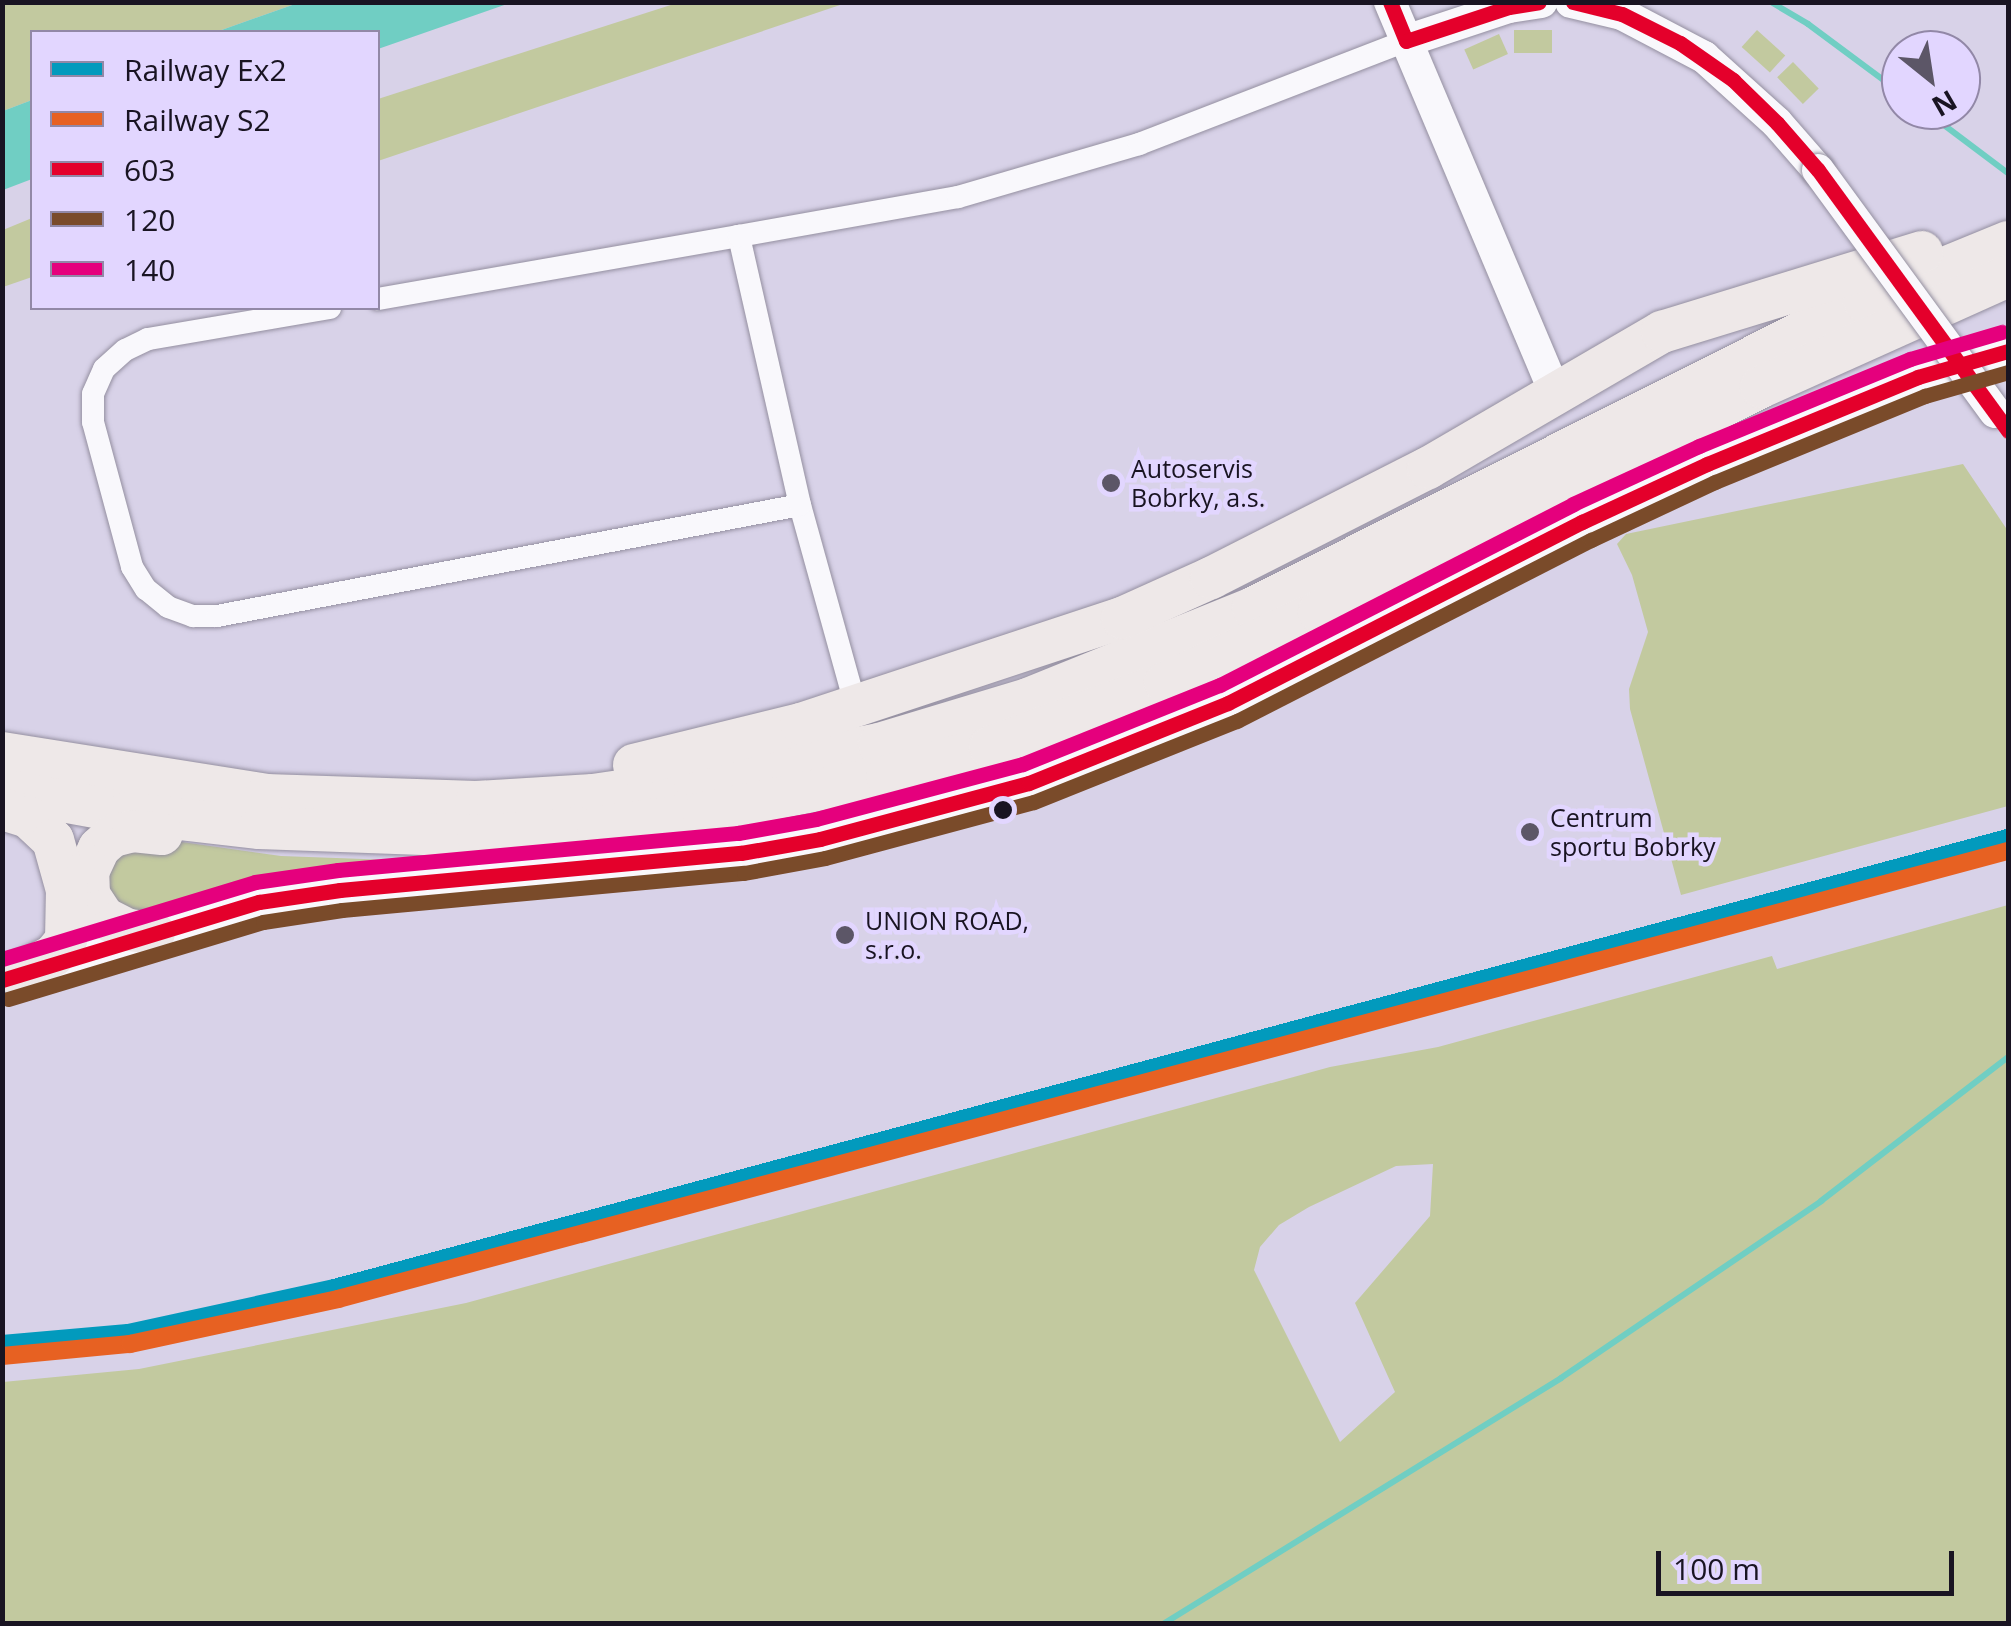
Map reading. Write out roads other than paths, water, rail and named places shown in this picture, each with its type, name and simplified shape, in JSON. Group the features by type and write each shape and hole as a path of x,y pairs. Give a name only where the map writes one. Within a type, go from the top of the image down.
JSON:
{"highway":[{"path":"266,795 555,781 856,707 1024,653 1193,586 1428,468 1662,332 1724,310 2008,229"},
{"path":"2,752 266,795 476,802 593,795 816,758 980,715 1154,652 1252,608 1864,302 2008,242"},
{"path":"2,790 127,813 356,834 478,836 651,820 823,791 1006,742 1165,682 1258,641 1761,387 2008,276"},
{"path":"2,809 28,817 47,832 102,930"},
{"path":"102,930 89,894 90,864 105,842 122,833 249,844 356,834"},
{"path":"10,978 54,955 66,940 102,930"}],"main road":[{"path":"1390,2 1556,395"},
{"path":"1406,41 1509,7 1542,2"},
{"path":"1571,2 1622,14 1704,57 1777,123 1818,170 2001,422"},
{"path":"10,978 102,930 340,890 685,860 820,840 1029,783 1228,703 1582,522 1706,464 1918,377 2008,351"}],"street":[{"path":"380,299 739,236 994,186 1139,144 1406,41"},
{"path":"739,236 800,505 856,707"},
{"path":"319,310 148,340 125,350 104,369 93,394 94,422 127,550 146,589 168,607 193,616 217,616 800,505"}],"waterway":[{"path":"1771,2 1881,78"},
{"path":"1951,130 2008,173"},
{"path":"1163,1624 1561,1378 1821,1201 2008,1057"}],"rail line":[{"name":"Ex2","path":"2,1344 128,1333 334,1288 2008,838"},
{"name":"S2","path":"2,1356 130,1344 338,1299 2008,851"}],"place":[{"name":"Autoservis Bobrky, a.s.","path":"1111,483"},
{"name":"Centrum sportu Bobrky","path":"1530,832"},
{"name":"UNION ROAD, s.r.o.","path":"845,935"}]}
